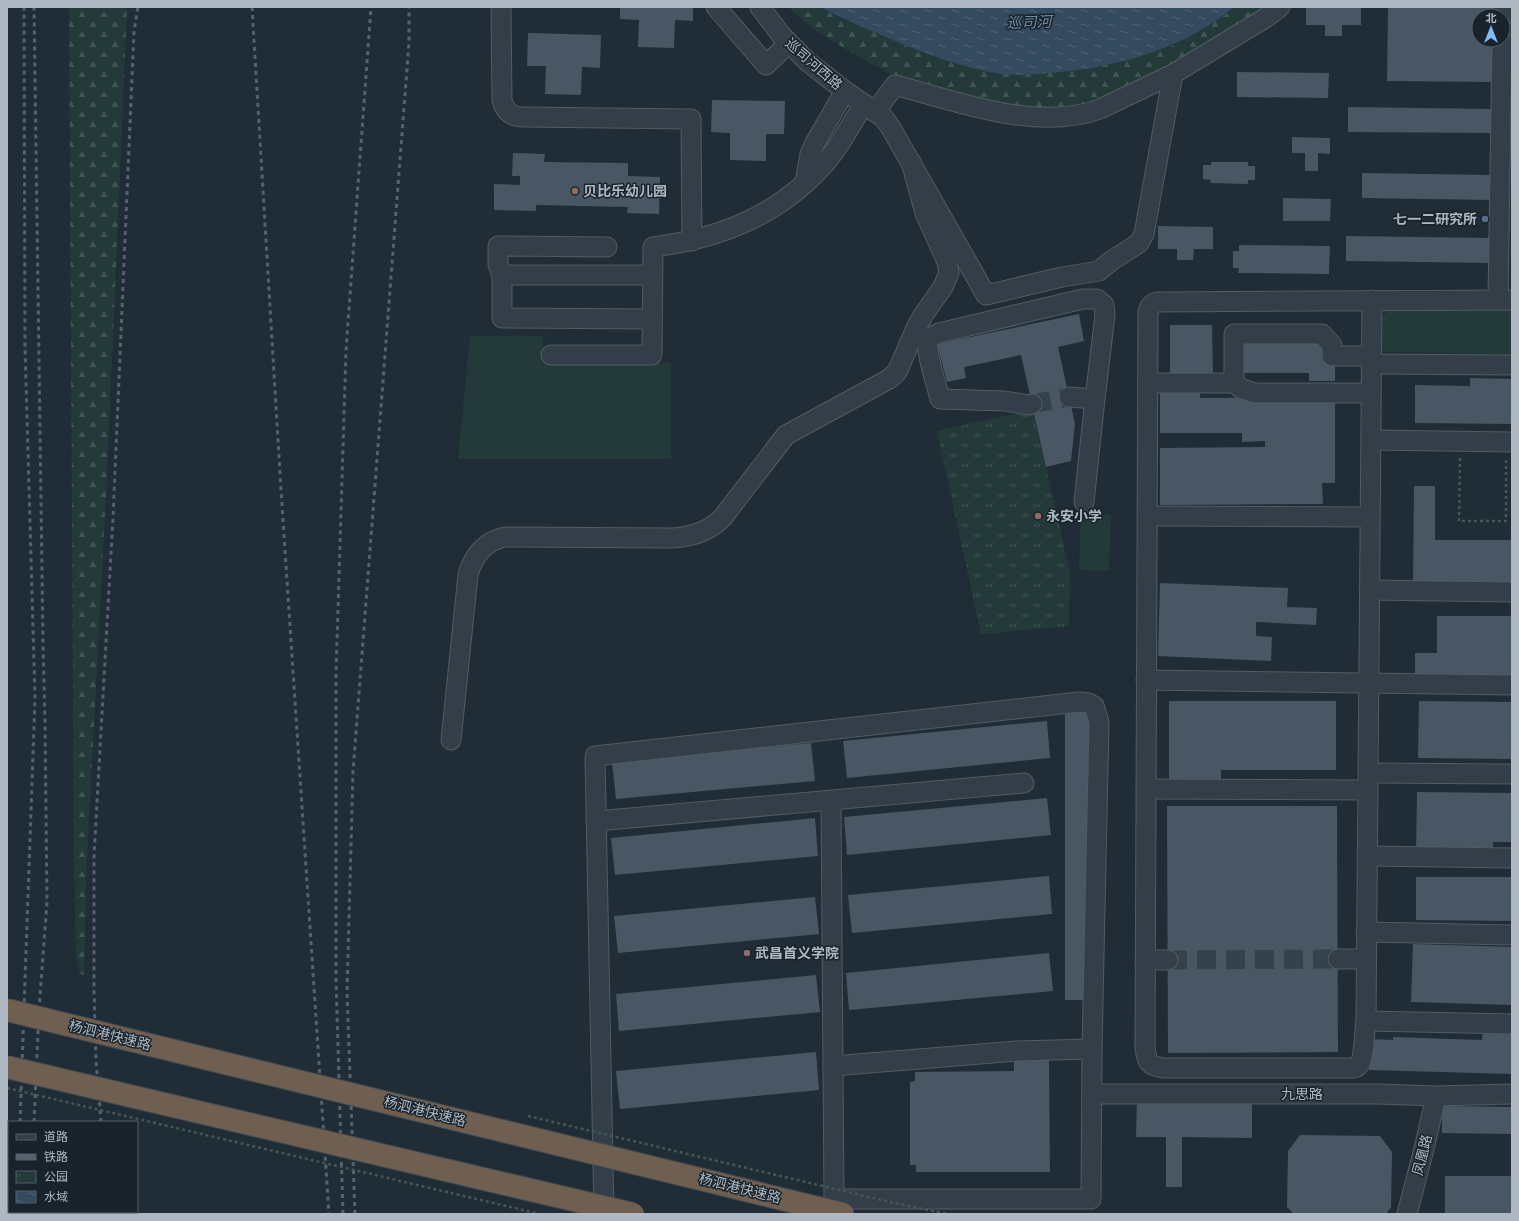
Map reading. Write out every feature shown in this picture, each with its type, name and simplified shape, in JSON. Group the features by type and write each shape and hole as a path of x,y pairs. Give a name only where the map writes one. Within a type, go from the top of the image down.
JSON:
{"highway":[{"name":"杨泗港快速路","path":"7,1010 843,1214"},
{"path":"7,1067 633,1214"}],"street":[{"path":"501,7 502,100 503,106 511,115 524,118 691,119 692,241"},
{"path":"716,7 766,65 789,43"},
{"name":"巡司河西路","path":"760,7 789,43 808,62 845,91 884,118 911,162"},
{"path":"551,355 652,355 653,247 692,241 740,225 764,214 782,203 828,160 869,108 895,85 979,108 1012,115 1052,118 1077,116 1100,109 1173,74 1255,25 1280,7"},
{"path":"1372,300 1366,1021 1362,1059 1357,1068 1156,1067 1150,1064 1146,1058 1145,1048 1148,311 1152,303 1157,302 1372,300 1505,300 1502,48"},
{"path":"986,295 1062,277 1099,271 1110,261 1136,245 1142,238 1173,74"},
{"path":"805,183 810,154 845,91"},
{"path":"911,162 986,295 992,320"},
{"path":"450,740 468,576 472,564 483,547 496,539 506,537 679,538 708,530 723,517 786,435 889,379 897,372 917,326 943,287 949,273 947,262 925,213 911,162"},
{"path":"607,247 498,246 498,264 502,275 502,318 652,319"},
{"path":"1097,299 1099,271"},
{"path":"502,275 652,275"},
{"path":"1005,290 1012,316"},
{"path":"1032,404 940,398 928,353 928,342 939,333 1083,299 1097,299 1104,304 1106,315 1094,398 1084,502"},
{"path":"1234,383 1234,334 1322,334 1332,345 1332,356 1372,360 1512,365"},
{"path":"1148,383 1234,383 1242,389 1255,393 1371,393"},
{"path":"1069,397 1094,398"},
{"path":"1371,440 1509,442"},
{"path":"1147,516 1370,517"},
{"path":"1370,590 1512,592"},
{"path":"1146,680 1512,685"},
{"path":"604,1214 595,756 1079,702 1088,703 1094,706 1099,722 1092,1049 1092,1199 895,1207 834,1199 830,800"},
{"path":"1146,789 1368,782 1512,774"},
{"path":"596,821 1024,783"},
{"path":"1367,856 1512,858"},
{"path":"1366,932 1512,935"},
{"path":"1338,959 1366,959"},
{"path":"1145,960 1168,960"},
{"path":"1366,1021 1512,1024"},
{"path":"833,1066 1017,1051 1092,1049"},
{"name":"九思路","path":"1092,1094 1379,1094 1436,1096 1512,1094"},
{"name":"凤凰路","path":"1407,1214 1436,1096"}],"path":[{"path":"1460,441 1459,521 1506,521 1509,442"},
{"path":"7,1088 540,1214"}],"green space":[{"path":"69,7 127,7 107,475 87,856 84,975 80,974 76,955 74,850"},
{"path":"788,7 820,7 836,16 930,56 976,69 1002,74 1079,70 1140,57 1172,46 1225,15 1234,7 1270,7 1207,48 1083,109 1017,108 908,83 866,61 819,33"},
{"path":"1394,308 1512,309 1512,354 1384,352 1381,350 1380,318 1389,310"},
{"path":"470,336 543,336 543,363 671,363 671,459 458,459"},
{"path":"1033,410 1070,573 1069,626 981,634 937,431"},
{"path":"1081,514 1111,515 1109,571 1079,570"}],"water":[{"name":"巡司河","path":"820,7 1234,7 1215,21 1174,44 1131,59 1085,69 1016,75 1001,74 971,68 941,59 883,36"}],"building":[{"path":"620,7 693,7 693,21 675,20 674,48 638,47 639,20 620,19"},
{"path":"1306,7 1361,7 1361,25 1342,25 1342,36 1325,36 1325,25 1306,25"},
{"path":"1388,7 1493,7 1471,8 1471,48 1492,48 1492,82 1387,81"},
{"path":"528,33 601,35 600,68 582,67 581,95 545,94 546,66 527,66"},
{"path":"1237,72 1329,73 1328,98 1237,97"},
{"path":"712,100 785,101 784,134 766,134 766,161 730,160 730,133 711,132"},
{"path":"1348,107 1493,109 1493,133 1348,132"},
{"path":"1292,137 1330,138 1330,154 1318,153 1318,171 1305,171 1305,153 1292,153"},
{"path":"513,153 545,154 544,162 628,163 628,176 660,177 659,214 627,213 628,207 536,205 536,211 494,210 494,184 520,185 520,176 512,176"},
{"path":"1211,162 1248,162 1248,166 1255,166 1255,180 1248,180 1248,184 1210,183 1211,180 1203,179 1203,165 1211,165"},
{"path":"1362,173 1492,175 1492,200 1362,198"},
{"path":"1283,198 1331,199 1330,221 1283,221"},
{"path":"1158,226 1213,227 1213,249 1194,249 1193,260 1177,260 1177,249 1158,249"},
{"path":"1346,236 1492,238 1491,263 1346,261"},
{"path":"1239,245 1330,246 1329,274 1238,273 1239,268 1233,268 1233,251 1239,251"},
{"path":"1079,314 1084,341 1058,347 1075,424 1071,461 1046,467 1021,355 964,367 966,378 947,382 937,344"},
{"path":"1170,325 1212,325 1213,378 1170,379"},
{"path":"1243,342 1317,342 1335,363 1335,381 1309,381 1309,373 1243,373"},
{"path":"1470,378 1512,379 1512,424 1415,423 1415,385 1470,386"},
{"path":"1160,389 1200,389 1200,398 1335,397 1335,483 1322,483 1323,504 1160,505 1160,448 1265,447 1265,441 1242,442 1242,433 1160,433"},
{"path":"1414,486 1435,486 1435,540 1512,540 1512,582 1413,581"},
{"path":"1160,583 1288,588 1287,607 1317,608 1316,625 1256,622 1256,636 1272,637 1271,661 1158,656"},
{"path":"1437,616 1512,616 1512,676 1415,676 1415,653 1437,653"},
{"path":"1169,701 1336,701 1336,770 1221,770 1221,781 1169,781"},
{"path":"1419,701 1512,702 1512,759 1418,758"},
{"path":"1065,708 1090,708 1089,1000 1065,1000"},
{"path":"1047,721 1050,758 847,778 843,741"},
{"path":"811,743 815,781 616,799 612,762"},
{"path":"1417,792 1512,793 1512,842 1493,842 1493,855 1416,854"},
{"path":"1047,798 1051,835 847,855 844,817"},
{"path":"1167,806 1337,806 1338,1052 1168,1053"},
{"path":"815,818 818,856 615,875 611,838"},
{"path":"1049,876 1052,914 852,933 848,895"},
{"path":"1416,877 1512,877 1512,921 1416,920"},
{"path":"815,897 819,934 618,953 614,916"},
{"path":"1413,944 1512,947 1512,1005 1411,1002"},
{"path":"1049,953 1053,991 849,1010 846,973"},
{"path":"816,975 820,1012 619,1031 616,994"},
{"path":"1483,1029 1512,1030 1512,1074 1369,1070 1369,1039 1393,1040 1393,1037 1482,1040"},
{"path":"816,1052 819,1090 620,1109 616,1071"},
{"path":"1014,1057 1049,1057 1050,1172 916,1172 916,1165 910,1165 910,1082 915,1081 915,1072 1014,1071"},
{"path":"1137,1097 1252,1098 1252,1138 1182,1137 1182,1187 1166,1187 1166,1137 1136,1137"},
{"path":"1442,1106 1512,1107 1512,1134 1442,1133"},
{"path":"1300,1135 1380,1136 1392,1152 1391,1207 1386,1214 1294,1214 1287,1207 1288,1151"},
{"path":"1445,1176 1512,1176 1512,1213 1445,1213"}],"tunnel":[{"path":"1032,404 1069,397"},
{"path":"1168,960 1338,959"}],"railway":[{"path":"20,1121 35,698 25,347 24,7"},
{"path":"34,7 47,902 39,1010 34,1121"},
{"path":"101,1121 96,1061 94,991 94,856 113,518 134,31 138,7"},
{"path":"252,7 281,490 329,1214"},
{"path":"343,1214 336,979 336,674 346,350 371,7"},
{"path":"355,1214 347,992 353,771 409,43 409,7"}],"place":[{"name":"贝比乐幼儿园","path":"575,191"},
{"name":"七一二研究所","path":"1485,219"},
{"name":"永安小学","path":"1038,516"},
{"name":"武昌首义学院","path":"747,953"}]}
